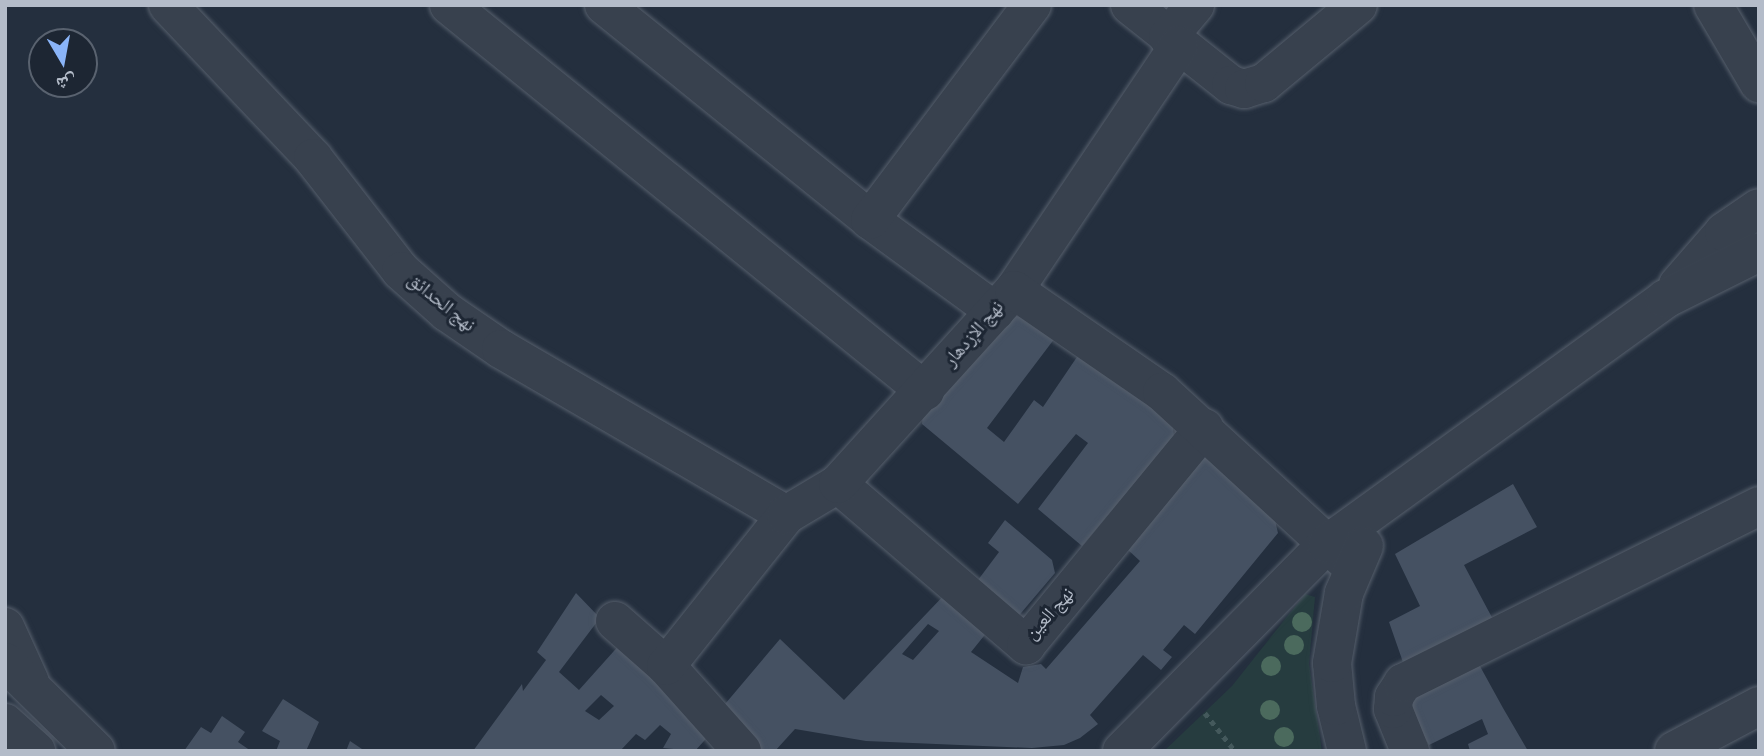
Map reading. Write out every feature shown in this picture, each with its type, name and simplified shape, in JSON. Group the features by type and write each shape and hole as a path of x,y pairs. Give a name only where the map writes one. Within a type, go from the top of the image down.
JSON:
{"street":[{"name":"نهج الحدائق","path":"168,5 313,158 401,271 446,312 501,349 786,515"},
{"path":"449,5 925,391"},
{"path":"870,220 1032,5"},
{"path":"1130,5 1231,85 1254,88 1358,5"},
{"path":"627,13 870,220 1004,300 1195,5"},
{"path":"1713,5 1759,83"},
{"path":"1665,299 1724,232 1759,208"},
{"path":"1122,751 1340,556 1397,491 1665,299 1759,252"},
{"name":"نهج الإزدهار","path":"666,666 786,515 838,484 925,391 1004,300 1109,352 1204,428 1340,556"},
{"name":"نهج العين","path":"838,484 1026,645 1204,428"},
{"path":"1410,751 1393,709 1404,683 1759,506"},
{"path":"1340,556 1332,663 1336,706 1347,751"},
{"path":"614,621 666,666 742,751"},
{"path":"5,627 34,690"},
{"path":"5,662 60,719 96,751"},
{"path":"1674,751 1759,706"},
{"path":"24,740 60,719"}],"path":[{"path":"1186,691 1235,751"},
{"path":"1244,751 1258,751"}],"green space":[{"path":"1305,594 1315,597 1309,664 1322,751 1164,751 1232,686"}],"building":[{"path":"1010,316 1025,317 1055,338 987,428 1004,442 1034,400 1043,407 1079,354 1172,419 1174,436 1082,546 1038,509 1088,443 1076,434 1018,504 922,424 923,412"},
{"path":"1206,456 1274,516 1278,533 1195,634 1184,625 1163,650 1172,657 1161,670 1143,655 1090,715 1098,724 1080,738 1064,745 1032,748 866,741 795,729 775,751 763,751 720,710 780,639 844,700 949,590 992,626 971,652 1018,683 1023,667 1041,664 1046,669 1140,561 1127,549","holes":["928,624 939,631 913,660 902,654"]},
{"path":"1513,484 1537,527 1464,565 1496,625 1405,668 1389,622 1420,606 1395,554"},
{"path":"1005,520 1052,560 1055,573 1016,619 975,584 999,552 988,543"},
{"path":"576,593 600,618 559,672 579,690 622,642 712,732 695,751 663,748 671,734 660,725 645,740 636,734 620,751 473,751 522,684 523,691 546,660 537,652","holes":["601,695 614,706 599,720 585,711"]},
{"path":"1476,659 1528,751 1470,751 1468,744 1488,734 1482,719 1429,745 1406,704"},
{"path":"283,699 319,722 306,751 276,751 280,741 262,731"},
{"path":"222,716 245,732 238,742 251,751 184,751 201,727 211,733"},
{"path":"350,741 365,751 346,751"}]}
